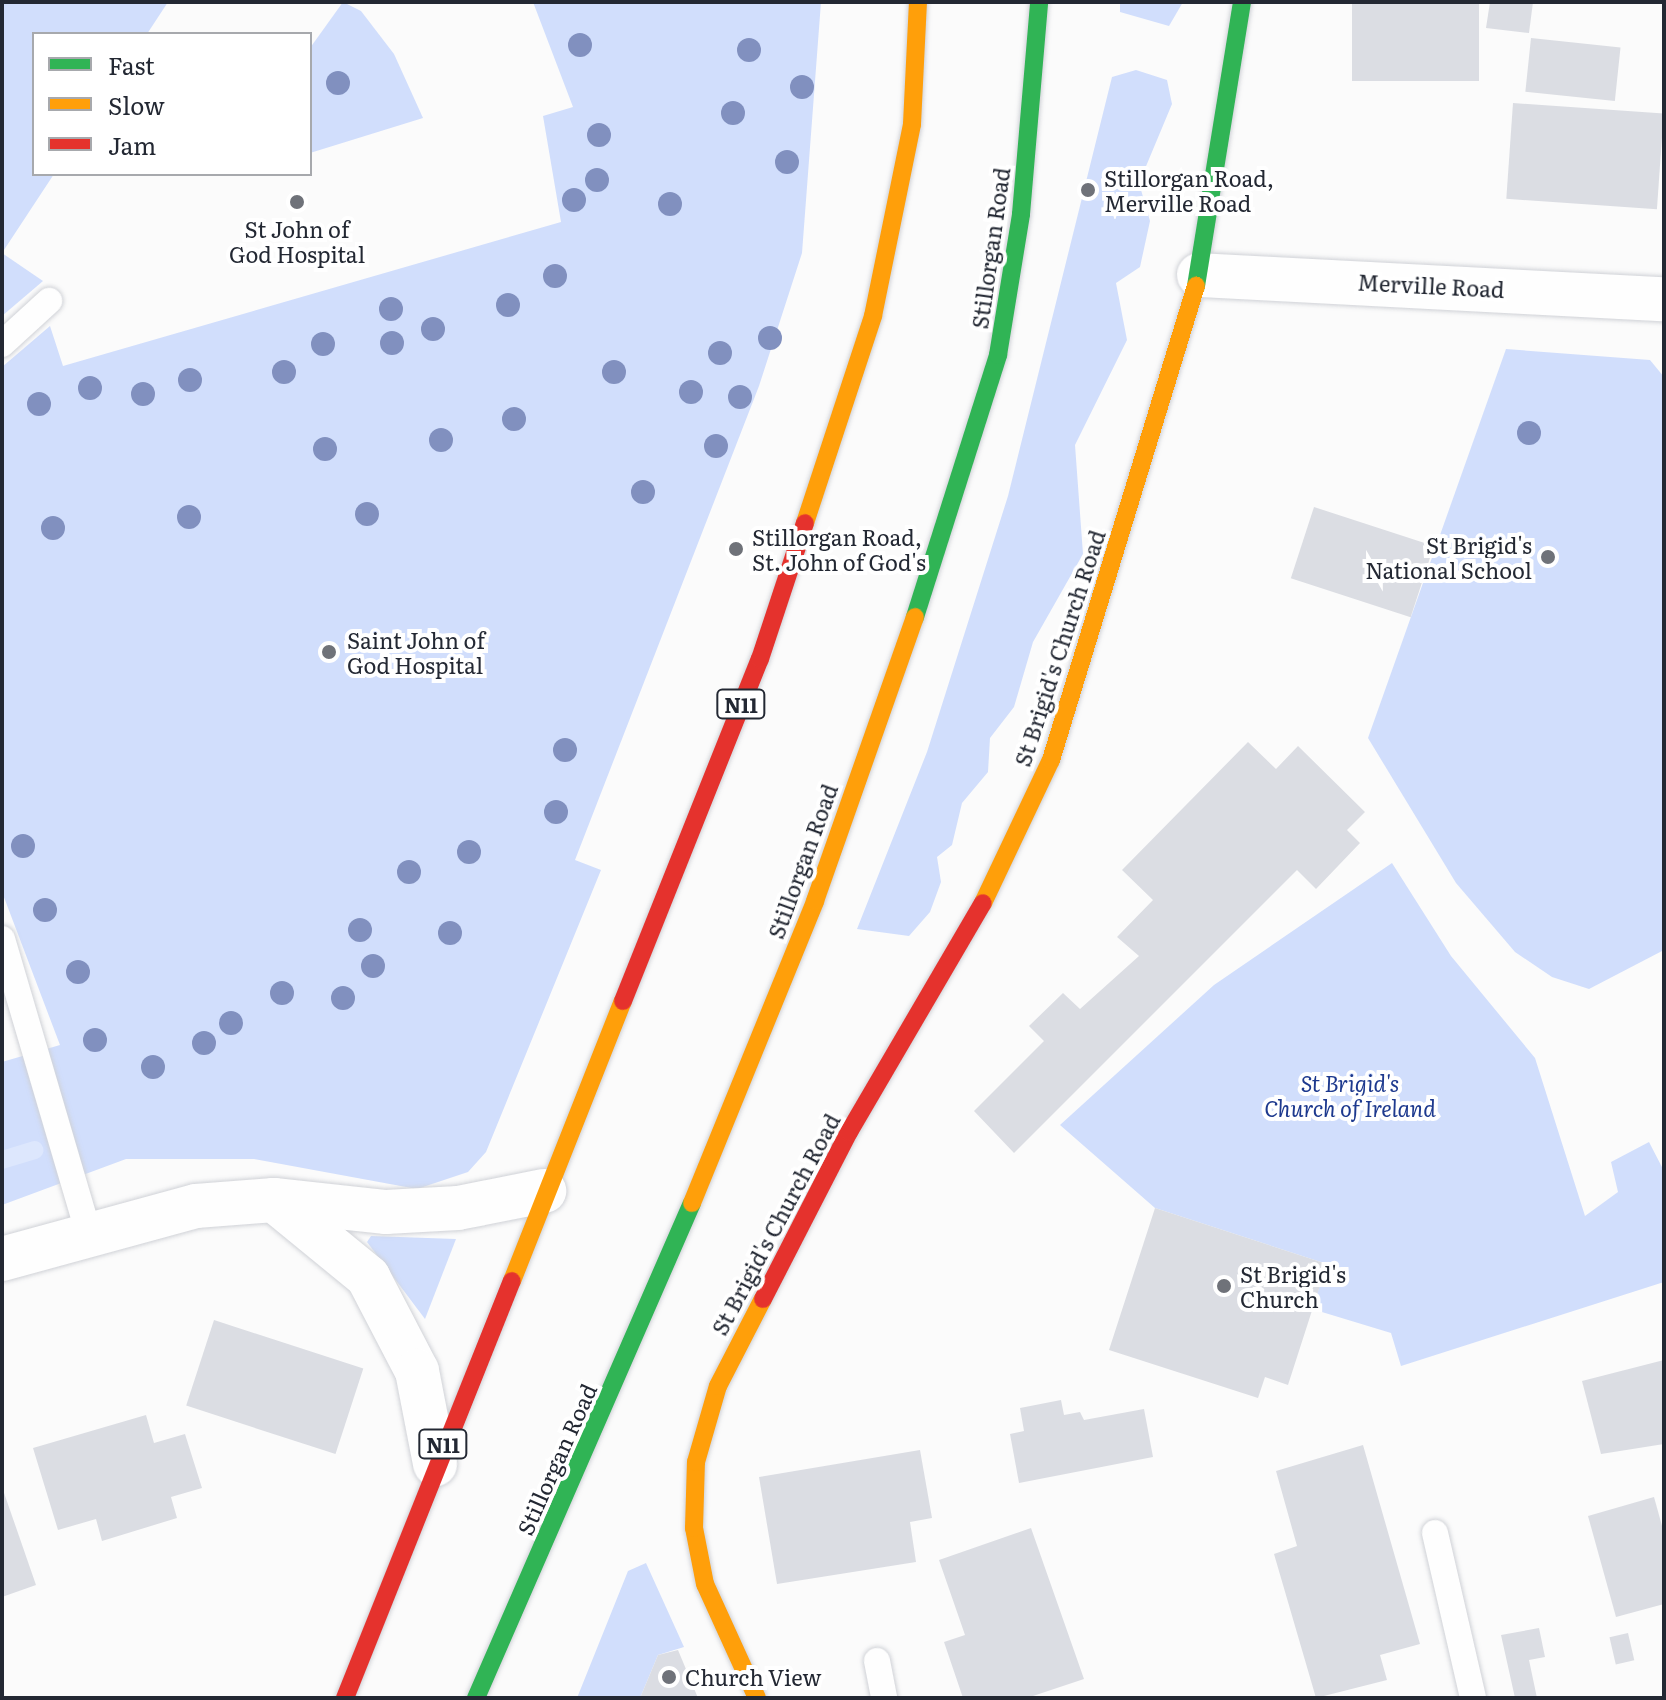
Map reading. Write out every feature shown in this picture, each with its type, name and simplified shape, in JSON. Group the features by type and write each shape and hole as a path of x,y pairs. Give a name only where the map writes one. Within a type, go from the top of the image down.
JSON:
{"main road":[{"name":"N11","path":"345,1698 544,1191 760,659 873,316 912,124 918,2"},
{"name":"Stillorgan Road","path":"476,1698 655,1295 815,901 966,472 998,355 1021,214 1039,2"},
{"name":"St Brigid's Church Road","path":"757,1698 705,1584 694,1528 696,1462 718,1386 849,1132 990,892 1051,760 1199,275 1242,2"}],"street":[{"name":"Merville Road","path":"1199,275 1664,299"},
{"path":"2,1259 88,1232 196,1206 274,1200 386,1212 544,1191"},
{"path":"274,1200 368,1277 417,1371 435,1464"}],"lane":[{"path":"2,344 49,301"},
{"path":"2,939 88,1232"},
{"path":"1435,1533 1473,1698"},
{"path":"877,1661 884,1698"}],"green space":[{"path":"2,2 168,2 148,32 32,32 32,176 53,176 2,253"},
{"path":"343,2 361,11 394,54 423,118 312,152 312,45"},
{"name":"Saint John of God Hospital","path":"533,2 821,2 802,253 759,386 575,860 601,870 486,1152 468,1172 417,1189 254,1159 126,1159 2,1205 2,1062 60,1045 2,892 2,367 50,326 63,366 561,222 543,116 573,107"},
{"path":"1120,2 1183,2 1169,26 1120,12"},
{"path":"1136,70 1167,80 1172,104 1139,183 1150,221 1140,267 1116,283 1127,340 1075,445 1083,554 1033,642 1014,707 990,738 988,772 962,803 952,845 937,857 941,882 930,912 909,936 857,929 927,752 1008,496 1112,77"},
{"path":"2,253 43,281 2,316"},
{"name":"St Brigid's National School","path":"1506,349 1650,360 1664,377 1664,950 1589,989 1552,977 1515,952 1456,883 1368,738"},
{"name":"St Brigid's Church of Ireland","path":"1392,863 1451,956 1535,1058 1585,1216 1618,1192 1611,1162 1649,1142 1664,1171 1664,1282 1401,1366 1391,1333 1312,1309 1327,1264 1155,1208 1060,1125 1214,985"},
{"path":"371,1236 456,1239 425,1319 367,1242"},
{"path":"646,1563 684,1647 658,1655 640,1698 577,1698 628,1571"}],"building":[{"path":"1352,2 1479,2 1479,81 1352,81"},
{"path":"1490,2 1533,2 1529,33 1486,28"},
{"path":"1531,38 1621,47 1615,101 1525,92"},
{"path":"1513,103 1664,114 1657,209 1506,199"},
{"path":"1314,507 1434,546 1411,617 1291,578"},
{"path":"1248,742 1276,769 1298,746 1365,812 1347,830 1360,843 1316,889 1297,870 1014,1153 974,1111 1044,1041 1029,1026 1063,993 1080,1009 1139,956 1117,937 1153,900 1122,870"},
{"name":"St Brigid's Church","path":"1155,1208 1327,1264 1288,1385 1265,1377 1258,1398 1109,1350"},
{"path":"214,1320 363,1369 336,1454 186,1406"},
{"path":"1664,1360 1664,1444 1601,1454 1582,1381"},
{"path":"1061,1400 1064,1415 1080,1412 1084,1420 1144,1409 1153,1457 1019,1483 1010,1434 1024,1431 1020,1408"},
{"path":"146,1415 154,1443 185,1434 202,1488 171,1497 177,1518 102,1541 96,1519 58,1530 33,1448"},
{"path":"1363,1445 1420,1644 1380,1655 1387,1680 1316,1698 1274,1554 1297,1546 1276,1471"},
{"path":"920,1450 932,1518 910,1522 916,1562 777,1584 759,1477"},
{"path":"2,1487 36,1585 2,1597"},
{"path":"1654,1497 1664,1533 1664,1604 1616,1617 1588,1516"},
{"path":"1031,1528 1084,1679 1027,1698 963,1698 944,1642 965,1635 939,1560"},
{"path":"1539,1628 1545,1657 1529,1660 1537,1698 1515,1698 1501,1635"},
{"path":"1628,1633 1634,1660 1616,1665 1609,1637"},
{"name":"Church View","path":"678,1650 698,1698 640,1698 658,1655"}],"waterway":[{"path":"2,1160 34,1150"}],"traffic: fast":[{"path":"915,617 998,355 1021,214 1039,2"},
{"path":"1196,286 1242,2"},
{"path":"476,1698 692,1203"}],"traffic: slow":[{"path":"805,523 873,316 912,124 918,2"},
{"path":"983,903 1051,760 1196,286"},
{"path":"692,1203 815,901 915,617"},
{"path":"512,1281 623,1001"},
{"path":"757,1698 705,1584 694,1528 696,1462 718,1386 763,1299"}],"traffic: jam":[{"path":"623,1001 760,659 805,523"},
{"path":"763,1299 849,1132 983,903"},
{"path":"345,1698 512,1281"}],"place":[{"name":"Stillorgan Road, Merville Road","path":"1088,190"},
{"name":"St John of God Hospital","path":"297,202"},
{"name":"Stillorgan Road, St. John of God's","path":"736,549"},
{"name":"St Brigid's National School","path":"1548,557"},
{"name":"Saint John of God Hospital","path":"329,652"},
{"name":"St Brigid's Church","path":"1224,1286"},
{"name":"Church View","path":"669,1677"}]}
